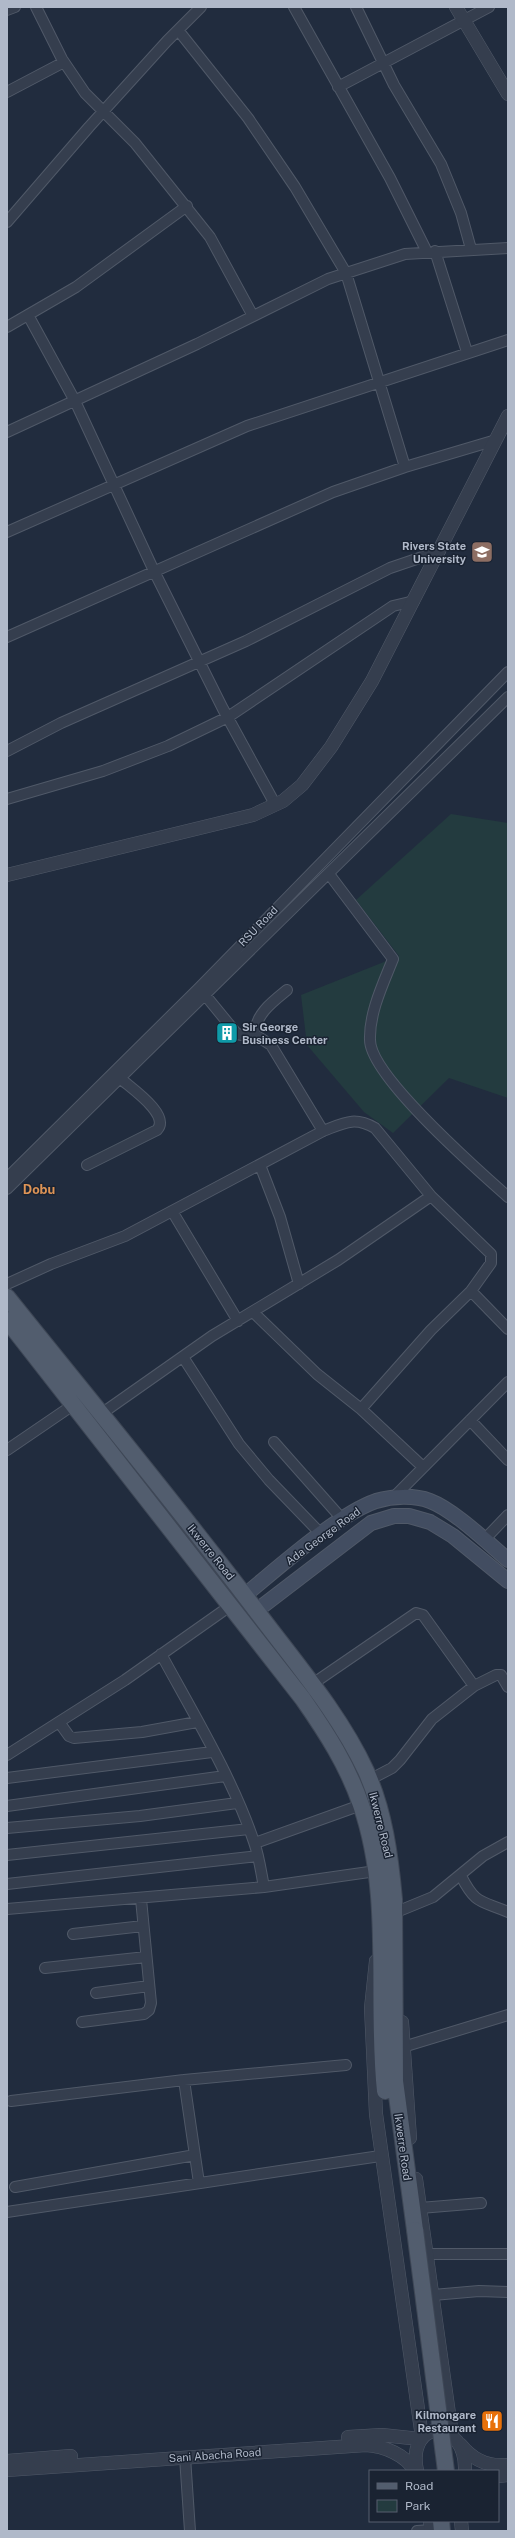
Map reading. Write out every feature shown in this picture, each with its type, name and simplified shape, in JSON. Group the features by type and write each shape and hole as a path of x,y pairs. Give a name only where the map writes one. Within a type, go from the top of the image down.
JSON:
{"main road":[{"name":"Ikwerre Road","path":"7,1297 245,1595 312,1685 344,1732 369,1780 387,1843 394,1913 395,2081 409,2231 435,2470"},
{"name":"Ikwerre Road","path":"7,1320 303,1699 328,1735 346,1768 361,1805 376,1871 380,1938 384,2085 409,2231 446,2470"},
{"name":"Ada George Road","path":"245,1595 322,1535 359,1509 377,1501 394,1497 412,1497 431,1502 484,1540 508,1560"},
{"name":"Ada George Road","path":"256,1611 371,1523 394,1516 409,1516 430,1522 453,1536 508,1581"}],"street":[{"path":"7,10 15,7"},
{"path":"36,7 64,62 85,93 135,143 210,237 253,316"},
{"path":"7,222 103,112 201,7"},
{"path":"294,7 431,252 467,352"},
{"path":"356,7 383,62 441,164 461,213 471,249"},
{"path":"456,7 508,94"},
{"path":"338,87 489,7"},
{"path":"178,30 248,118 291,180 346,273 378,383 405,467"},
{"path":"7,92 64,62"},
{"path":"7,327 76,287 186,206"},
{"path":"7,432 75,401 328,279 405,254 508,248"},
{"path":"28,315 75,401 115,483 154,571 199,661 275,804"},
{"path":"7,532 247,426 467,352 508,340"},
{"path":"7,875 253,815 283,801 302,784 331,747 372,681 508,416"},
{"path":"7,637 333,492 405,467 496,440"},
{"path":"7,751 61,723 246,641 390,568 440,551"},
{"path":"7,799 103,771 168,746 228,717 393,606 414,601"},
{"name":"RSU Road","path":"7,1189 121,1079 202,991 508,672"},
{"name":"RSU Road","path":"7,1178 202,991 329,874 508,697"},
{"path":"329,874 393,959 371,1023 370,1042 375,1058 394,1084 460,1154 508,1197"},
{"path":"254,1034 256,1021 263,1010 287,990"},
{"path":"202,991 238,1034 246,1036 254,1034 271,1045 324,1131"},
{"path":"87,1165 157,1130 160,1125 160,1118 156,1110 121,1079"},
{"path":"7,1284 51,1264 125,1236 324,1131 350,1121 363,1121 375,1128 431,1196 491,1254 491,1263 471,1291 431,1330 361,1409"},
{"path":"260,1165 280,1216 299,1284"},
{"path":"101,1414 238,1321 299,1284 431,1196"},
{"path":"172,1211 238,1321"},
{"path":"471,1291 508,1329"},
{"path":"253,1312 317,1374 361,1409 423,1467"},
{"path":"183,1358 239,1444 269,1480 322,1535"},
{"path":"394,1497 508,1382"},
{"path":"7,1450 73,1405"},
{"path":"470,1420 508,1460"},
{"path":"274,1442 343,1520"},
{"path":"484,1540 508,1515"},
{"path":"7,1755 161,1654 230,1606"},
{"path":"312,1685 416,1613 422,1615 474,1686"},
{"path":"161,1654 198,1722 249,1829 255,1843 264,1887"},
{"path":"369,1780 392,1768 432,1719 474,1686 496,1675 501,1675 508,1687"},
{"path":"59,1722 69,1736 74,1738 142,1732 198,1722"},
{"path":"7,1778 212,1752"},
{"path":"7,1806 225,1776"},
{"path":"7,1828 140,1816 237,1803"},
{"path":"255,1843 361,1805"},
{"path":"7,1855 249,1829"},
{"path":"394,1913 433,1897 484,1856 508,1842"},
{"path":"7,1884 258,1856"},
{"path":"7,1909 141,1899 264,1887 376,1871"},
{"path":"461,1876 471,1896 484,1904 508,1912"},
{"path":"82,2022 144,2014 149,2010 151,2003 141,1899"},
{"path":"73,1934 143,1926"},
{"path":"380,1938 371,2008 373,2085 380,2156 421,2438 416,2458 416,2470"},
{"path":"45,1968 146,1957"},
{"path":"394,1963 398,1981 410,2131 452,2435"},
{"path":"96,1993 149,1986"},
{"path":"403,2047 507,2017"},
{"path":"11,2101 184,2080 346,2065"},
{"path":"184,2080 199,2183"},
{"path":"15,2187 195,2155"},
{"path":"7,2212 380,2156"},
{"path":"420,2208 481,2203"},
{"path":"427,2254 508,2254"},
{"path":"433,2295 479,2291 508,2292"},
{"path":"390,2436 406,2428 417,2412"},
{"path":"421,2438 437,2430 452,2435 475,2459 499,2470"},
{"name":"Sani Abacha Road","path":"7,2460 390,2436 421,2438"},
{"name":"Sani Abacha Road","path":"7,2470 375,2445 400,2456 415,2470"},
{"path":"461,2445 464,2454 465,2470"},
{"path":"185,2457 190,2531"},
{"path":"417,2531 435,2527"}],"green space":[{"path":"451,814 508,823 508,1098 449,1078 393,1133 364,1112 307,1045 301,995 399,956 356,900"}],"place":[{"name":"Rivers State University","path":"482,552"},
{"name":"Sir George Business Center","path":"227,1033"},
{"name":"Kilmongare Restaurant","path":"492,2421"}],"district":[{"name":"Dobu","path":"39,1189"}]}
